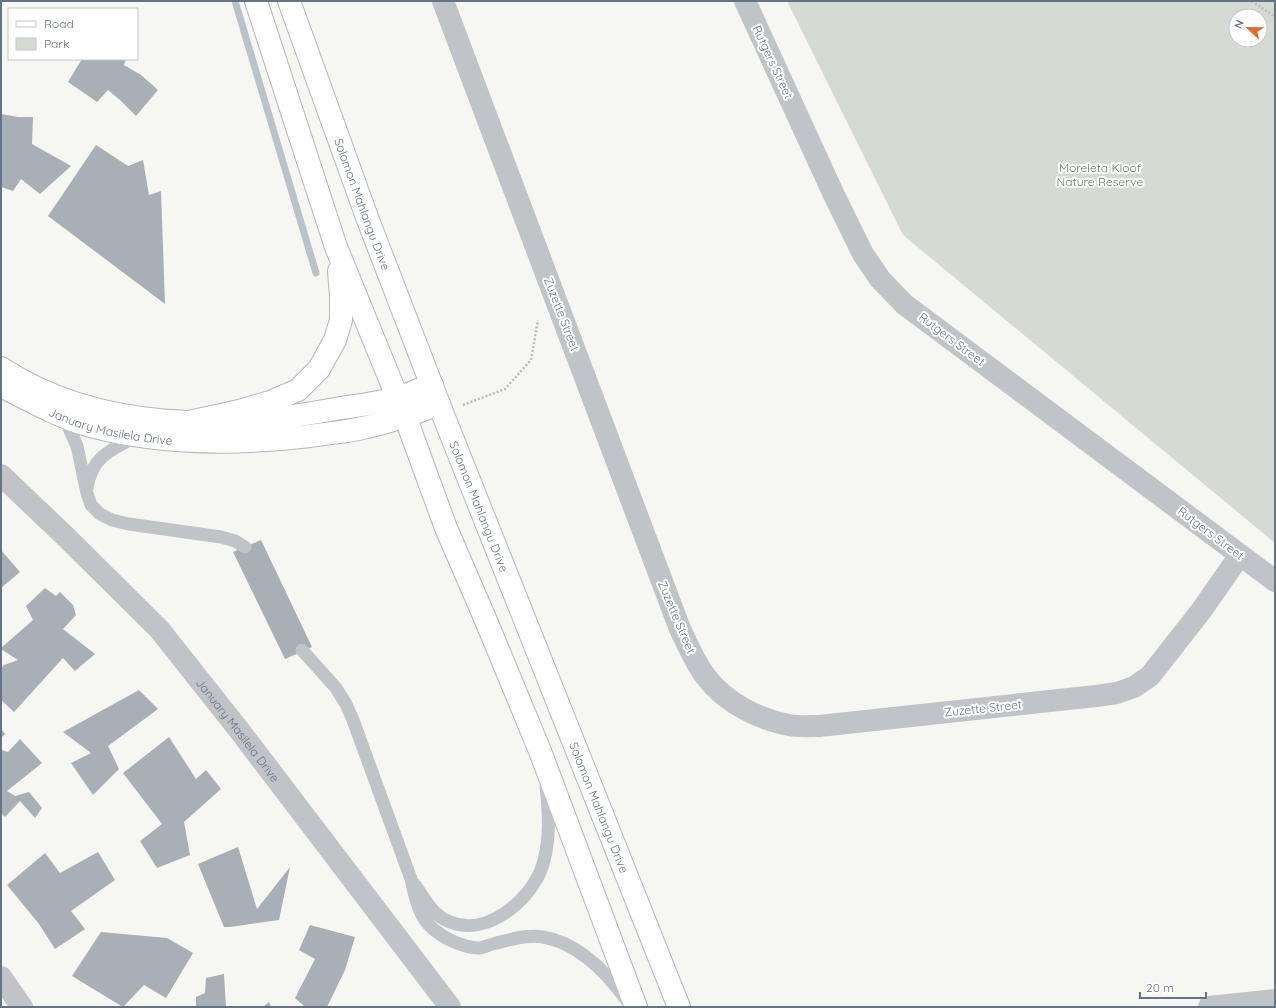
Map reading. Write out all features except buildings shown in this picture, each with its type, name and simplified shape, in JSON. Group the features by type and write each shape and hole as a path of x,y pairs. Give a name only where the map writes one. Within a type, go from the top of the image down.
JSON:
{"main road":[{"path":"256,1 336,247 401,407 446,528 540,751 636,1007"},
{"name":"Solomon Mahlangu Drive","path":"289,1 368,220 679,1007"},
{"path":"189,422 239,411 270,402 298,390 320,369 335,340 341,320 341,296 336,247"},
{"name":"January Masilela Drive","path":"1,368 57,396 98,410 150,419 189,422 251,421 312,414 401,407 438,400"},
{"name":"January Masilela Drive","path":"1,386 64,417 99,428 138,436 210,443 268,440 349,431 366,427 401,407"}],"street":[{"name":"Zuzette Street","path":"443,1 680,629 706,678 724,696 739,707 763,719 790,726 820,726 1117,693 1134,687 1150,676 1201,611 1240,555"},
{"name":"Rutgers Street","path":"744,1 837,202 863,254 880,279 904,304 1275,581"},
{"name":"January Masilela Drive","path":"1,475 159,629 239,730 450,1007"},
{"path":"1,977 22,1007"},
{"path":"1209,1007 1275,1000"}],"lane":[{"path":"64,417 77,446 87,494 91,505 100,514 112,520 129,524 221,536 235,541 245,547"},
{"path":"87,494 89,479 93,468 101,457 114,448 138,436"},
{"path":"302,650 336,688 346,704 411,879 417,905 426,922 438,935 458,944 478,948 523,937 543,937 569,945 596,965 622,994 631,1007"},
{"path":"411,879 436,914 449,922 464,925 484,923 509,912 526,896 541,870 548,836 546,780 540,751"}],"path":[{"path":"1252,1 1275,17"},
{"path":"438,400 505,389 531,360 539,316"}],"green space":[{"name":"Moreleta Kloof Nature Reserve","path":"787,1 1275,1 1275,543 903,235"}],"waterway":[{"path":"235,1 316,273"}]}
